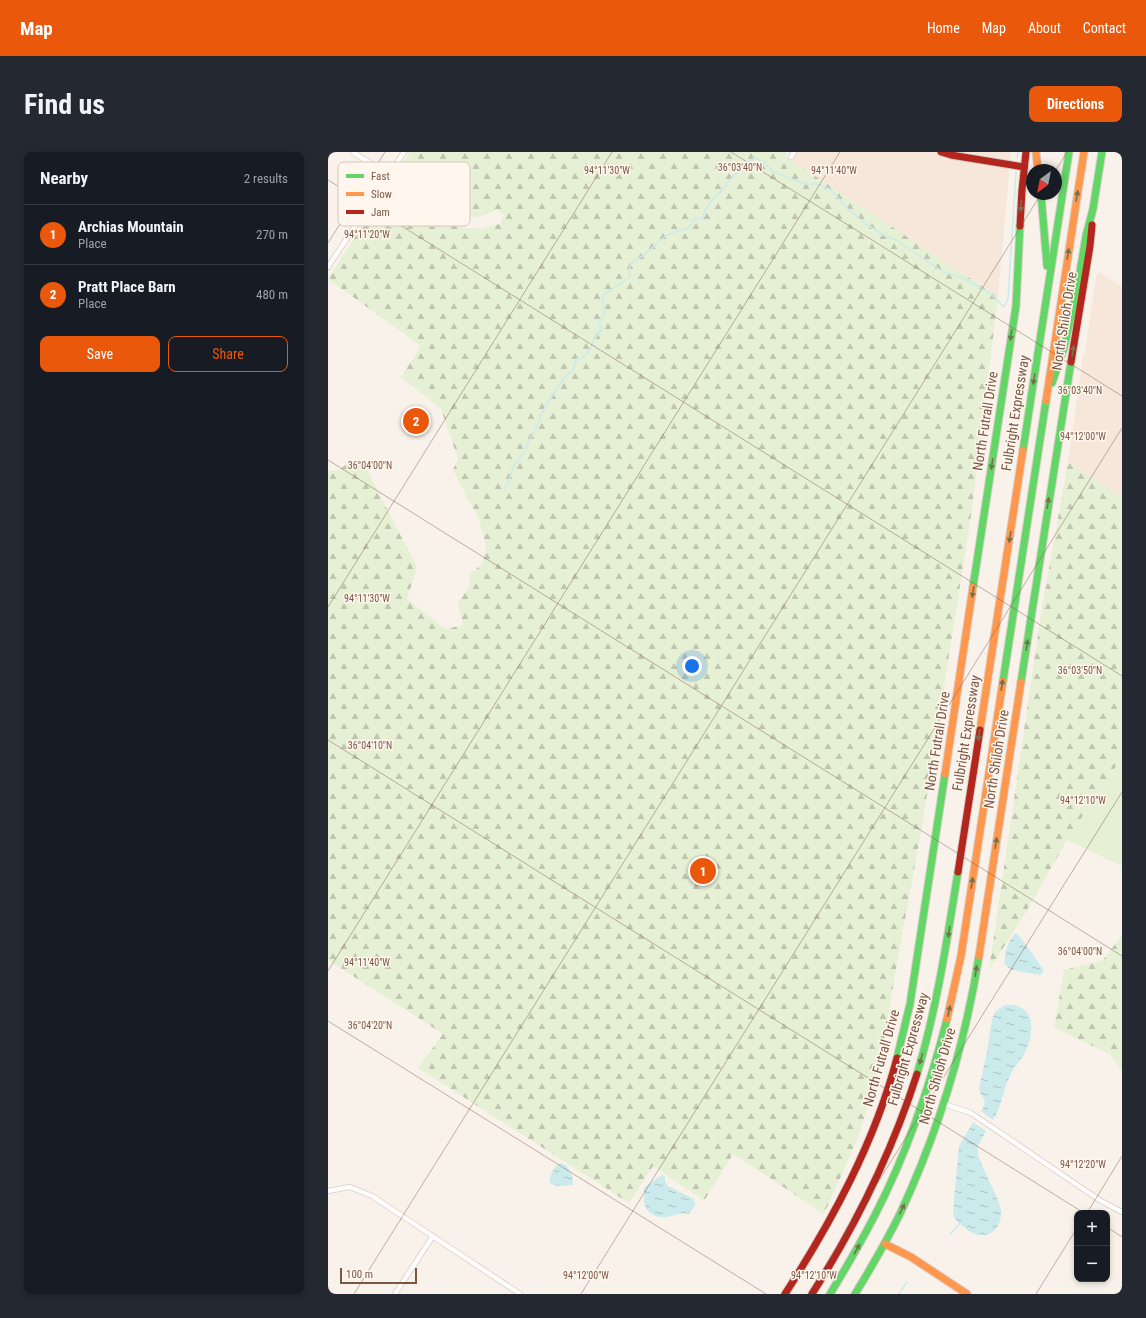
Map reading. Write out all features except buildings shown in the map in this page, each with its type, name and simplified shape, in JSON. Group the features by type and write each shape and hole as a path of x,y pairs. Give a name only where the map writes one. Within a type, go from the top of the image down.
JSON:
{"main road":[{"path":"941,152 1024,167"},
{"name":"North Futrall Drive","path":"785,1294 805,1263 830,1219 865,1147 893,1073 908,1010 1016,306 1019,277 1022,194 1026,152"},
{"path":"1036,152 1037,164"},
{"name":"Fulbright Expressway","path":"812,1294 848,1235 882,1166 903,1114 914,1081 935,1007 950,922 1068,152"},
{"name":"Fulbright Expressway","path":"830,1294 867,1230 904,1152 928,1086 948,1016 960,956 1084,152"},
{"path":"1045,403 1064,348 1076,295 1086,236 1093,209 1102,152"},
{"path":"1042,200 1048,285"},
{"name":"North Shiloh Drive","path":"855,1294 885,1244 909,1195 926,1155 960,1052 973,988 1090,246 1093,209"},
{"path":"885,1244 911,1257 966,1294"}],"street":[{"path":"353,152 368,162"},
{"path":"397,162 404,152"},
{"path":"791,157 794,152"},
{"path":"328,267 355,226"},
{"path":"944,1104 971,1113 1101,1201 1122,1212"},
{"path":"328,1191 350,1187 372,1196 520,1294"},
{"path":"395,1294 433,1236"}],"shaded area":[{"path":"795,152 1011,152 998,297 790,159"},
{"path":"1098,271 1122,287 1122,497 1068,462 1082,365 1081,363 1085,351"}],"green space":[{"path":"410,152 787,152 785,156 998,297 971,516 922,827 894,980 880,1067 858,1138 824,1214 733,1154 704,1201 653,1166 629,1203 418,1068 443,1034 328,960 328,471 339,470 349,462 362,460 417,567 407,599 446,629 463,625 458,603 468,588 470,574 482,564 486,547 479,519 453,470 458,459 441,409 401,377 421,346 328,279 362,226 455,226 477,229 500,224 504,215 497,210 478,217 470,216 470,162 403,162"},
{"path":"1068,462 1122,497 1122,757 1067,840 1026,912 989,970 1042,607"},
{"path":"1122,757 1122,866 1067,840"},
{"path":"1122,935 1122,1071 1110,1054 1054,1028 1064,970 1103,960"}],"water":[{"path":"1016,933 1043,969 1043,973 1040,975 1012,970 1005,965 1007,948 1011,939"},
{"path":"1005,1005 1017,1006 1027,1012 1031,1022 1031,1033 1029,1043 1023,1056 1010,1075 998,1111 993,1120 981,1111 984,1107 985,1101 979,1088 992,1019 995,1012"},
{"path":"973,1122 986,1131 978,1146 978,1156 1000,1205 1001,1214 1000,1222 996,1228 985,1235 978,1235 964,1227 954,1217 953,1212 959,1146"},
{"path":"561,1163 566,1166 570,1172 573,1178 573,1185 558,1186 550,1183 552,1172 556,1166"},
{"path":"662,1175 665,1176 665,1182 668,1186 694,1199 695,1205 689,1214 683,1213 667,1217 659,1217 653,1215 646,1209 644,1202 644,1189"}],"waterway":[{"path":"1017,158 1018,152"},
{"path":"504,490 514,465 526,449 545,407 564,378 573,370 576,359 582,358 586,354 602,329 599,323 605,312 602,298 606,293 630,277 629,269 632,262 644,255 667,235 689,228 694,219 703,218 705,210 714,198 735,174 743,170 749,161 755,158 763,162 774,172 805,184 818,184 830,189 847,208 866,224 883,235 896,240 945,273 958,276 976,285 992,295 1004,307 1008,299 1016,172"},
{"path":"950,1234 960,1223"},
{"path":"899,1294 907,1282"}],"traffic: fast":[{"path":"1023,450 1069,152"},
{"path":"1052,383 1064,348 1076,295 1086,236 1093,209 1102,152"},
{"path":"1042,200 1047,266"},
{"path":"973,587 1016,306 1020,226"},
{"path":"1021,682 1071,362"},
{"path":"1003,681 1046,401"},
{"path":"897,1058 910,1004 945,774"},
{"path":"917,1074 936,999 958,872"},
{"path":"855,1294 900,1214 914,1183 938,1120 958,1055 979,956"},
{"path":"830,1294 870,1225 887,1192 917,1119 947,1019"}],"traffic: slow":[{"path":"1036,152 1037,164"},
{"path":"1046,401 1084,152"},
{"path":"980,730 1023,450"},
{"path":"945,774 973,587"},
{"path":"947,1019 961,956 1003,681"},
{"path":"979,956 1021,682"},
{"path":"885,1244 911,1257 967,1294"}],"traffic: jam":[{"path":"941,152 1024,167"},
{"path":"1020,226 1026,152"},
{"path":"1071,362 1090,246 1092,225"},
{"path":"958,872 980,730"},
{"path":"785,1294 819,1238 850,1180 877,1120 897,1058"},
{"path":"812,1294 858,1215 872,1187 896,1132 917,1074"}],"place":[{"name":"Pratt Place Barn","path":"416,421"},
{"name":"Archias Mountain","path":"703,871"}]}
